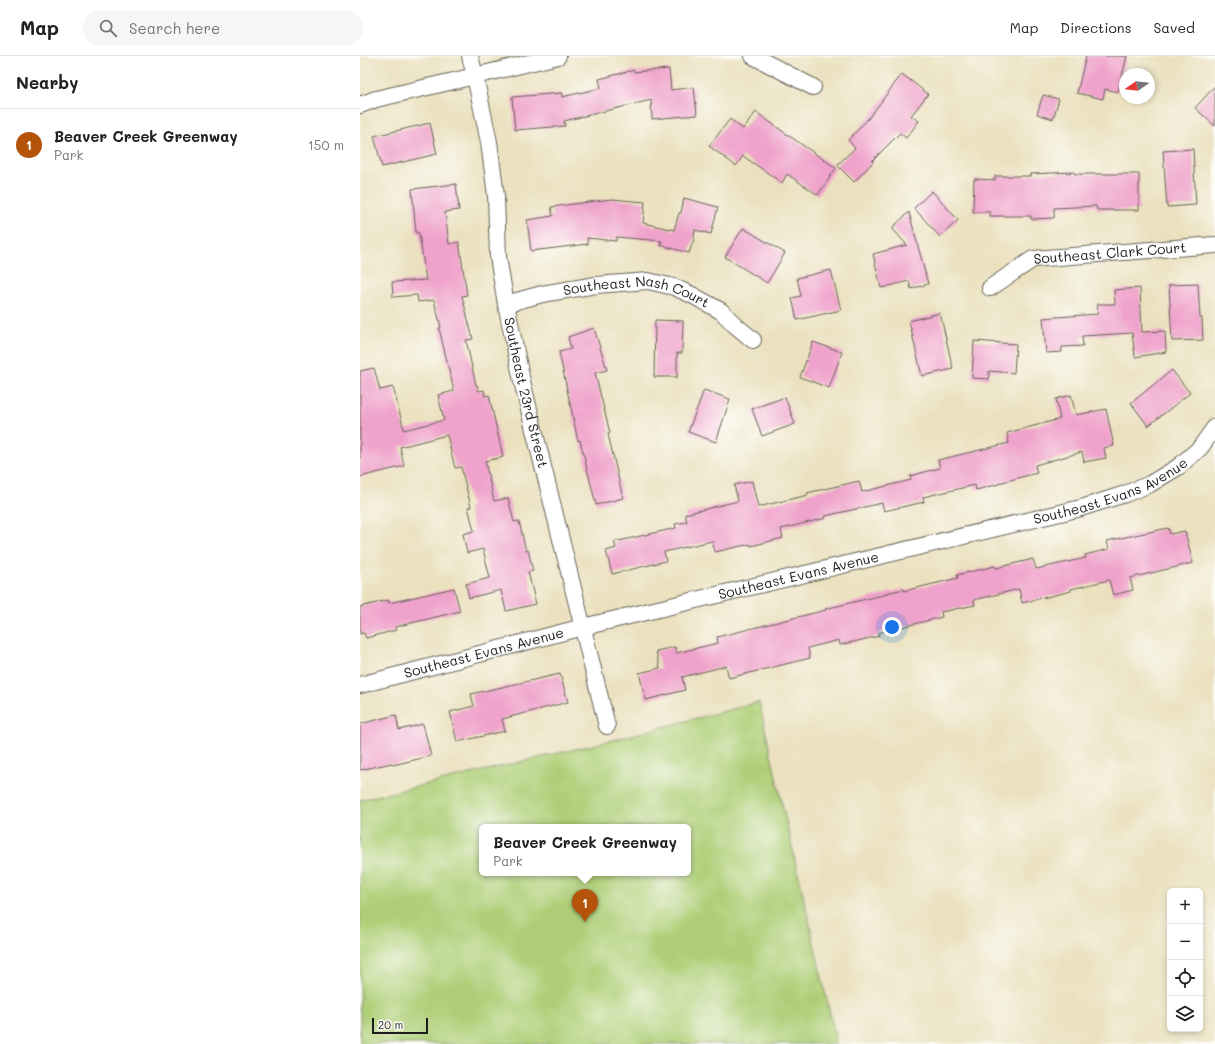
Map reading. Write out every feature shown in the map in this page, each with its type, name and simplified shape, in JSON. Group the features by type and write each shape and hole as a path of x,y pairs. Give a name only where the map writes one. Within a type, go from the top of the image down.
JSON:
{"street":[{"name":"Southeast 23rd Street","path":"470,56 488,142 496,196 498,256 506,304 522,381 607,726"},
{"path":"360,105 376,99 558,56"},
{"path":"753,56 813,87"},
{"name":"Southeast Clark Court","path":"990,288 1032,259 1215,245"},
{"name":"Southeast Nash Court","path":"506,304 542,294 596,285 648,282 674,287 721,311 753,340"},
{"name":"Southeast Evans Avenue","path":"360,685 583,627 1088,506 1150,484 1178,467 1200,448 1215,427"}],"green space":[{"path":"759,702 837,1044 360,1044 360,800 605,742"}],"building":[{"path":"1086,56 1127,56 1124,68 1119,68 1118,92 1105,89 1103,99 1077,93"},
{"path":"669,69 671,90 694,87 697,115 652,119 651,100 564,121 565,126 515,130 512,97 562,93 562,97 601,88 599,79 634,70 634,72"},
{"path":"902,74 928,94 911,116 919,121 906,138 900,133 872,161 873,162 854,182 837,165 855,148 848,140 868,119"},
{"path":"1215,86 1215,126 1195,108"},
{"path":"1043,95 1059,99 1053,119 1037,114"},
{"path":"756,112 836,168 818,195 787,174 782,183 743,156 736,166 709,146 730,119 743,129"},
{"path":"430,123 437,154 382,167 374,136"},
{"path":"1193,149 1196,205 1167,207 1163,151"},
{"path":"1074,172 1075,174 1139,174 1139,210 1097,210 1096,206 1054,208 1054,218 1031,219 1031,216 990,216 990,212 973,212 974,179 995,180 995,176 1030,176 1030,174"},
{"path":"456,184 459,210 445,212 449,244 459,242 467,295 462,296 473,339 466,340 476,385 479,391 484,390 485,396 489,395 503,457 485,461 494,501 508,498 514,522 519,521 526,551 528,550 533,571 528,572 536,604 506,611 501,590 469,598 466,584 490,578 483,549 467,553 463,534 474,531 468,507 471,507 461,467 455,468 447,435 400,447 404,466 360,477 360,371 374,368 380,390 393,387 404,430 444,420 438,395 454,391 434,300 418,302 417,295 393,297 392,282 426,280 419,233 416,233 412,189"},
{"path":"932,191 958,220 940,237 914,208"},
{"path":"684,198 718,207 711,234 695,230 693,244 689,253 660,245 662,241 616,237 616,241 587,238 588,244 531,251 527,220 553,216 551,207 611,199 645,202 643,223 674,230 679,213 681,213"},
{"path":"909,212 928,284 911,289 909,281 881,288 873,254 907,245 892,228"},
{"path":"743,228 785,253 767,283 725,257"},
{"path":"831,270 841,310 797,320 792,298 801,296 797,278"},
{"path":"1198,284 1203,340 1172,341 1169,285"},
{"path":"1140,288 1142,332 1165,331 1166,352 1135,357 1132,333 1082,336 1083,346 1062,347 1062,352 1046,353 1043,318 1098,314 1097,304 1115,304 1114,290"},
{"path":"940,313 953,369 922,376 909,321"},
{"path":"655,320 683,321 682,353 677,353 677,377 654,377"},
{"path":"594,328 607,370 595,373 610,433 608,434 623,498 596,505 580,440 578,441 559,352 571,349 568,337"},
{"path":"974,341 1016,344 1014,373 989,371 989,379 972,378"},
{"path":"813,342 842,352 829,388 800,377"},
{"path":"1172,370 1190,393 1148,426 1131,403"},
{"path":"704,390 730,399 716,442 688,432"},
{"path":"1071,395 1076,415 1106,409 1114,446 1104,448 1106,458 1084,462 1082,452 1035,465 1037,473 976,490 975,485 923,497 924,502 884,511 882,503 825,516 826,518 781,529 783,538 751,546 750,544 715,552 712,541 664,552 666,561 612,574 606,551 616,548 614,542 676,528 675,524 687,522 685,514 738,501 734,485 752,481 758,507 808,495 807,493 859,481 862,492 911,480 910,476 940,468 938,460 1009,443 1007,433 1060,419 1056,399"},
{"path":"785,397 795,424 762,436 752,409"},
{"path":"1168,528 1170,534 1185,531 1193,563 1130,578 1133,590 1113,595 1109,580 1022,603 1019,589 974,600 975,605 941,612 942,617 878,633 879,636 840,645 839,640 808,648 810,658 729,678 726,666 682,677 685,690 646,700 639,673 660,668 656,651 675,647 676,653 718,643 717,637 887,594 886,593 904,589 904,591 958,578 957,575 995,566 996,568 1033,559 1036,569 1086,558 1085,555 1109,549 1107,541"},
{"path":"454,588 460,611 395,627 396,630 366,638 364,633 360,634 360,607 388,600 389,603"},
{"path":"560,674 568,702 502,719 505,731 457,742 450,712 474,706 471,694"},
{"path":"396,715 399,730 423,724 431,756 393,765 392,763 360,770 360,724"}],"place":[{"name":"Beaver Creek Greenway","path":"585,922"}]}
